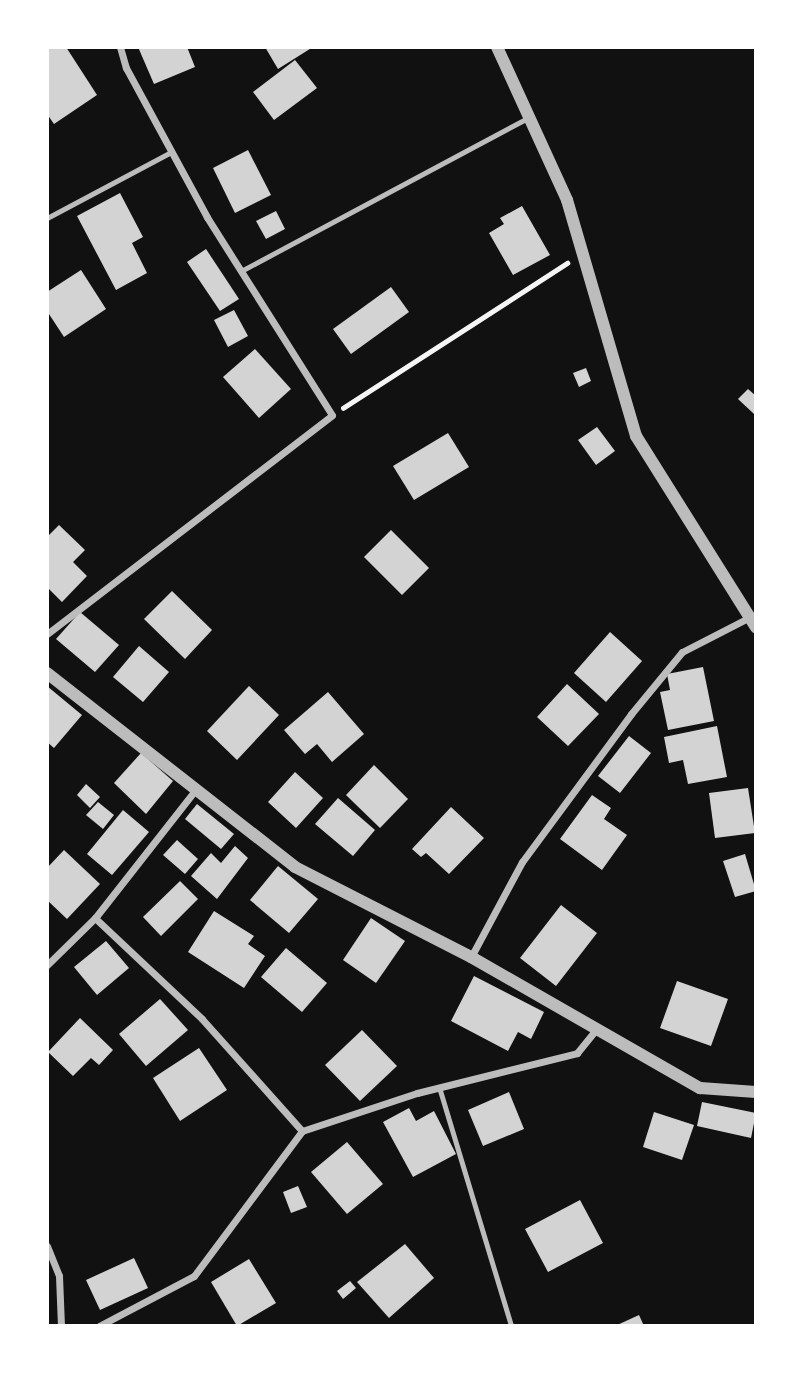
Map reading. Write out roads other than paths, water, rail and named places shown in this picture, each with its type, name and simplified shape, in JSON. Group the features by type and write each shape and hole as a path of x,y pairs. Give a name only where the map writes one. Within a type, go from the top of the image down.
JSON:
{"street":[{"path":"47,634 332,415 241,271 171,152 126,68 120,47"},
{"path":"471,957 522,862 682,652 753,622 636,436 568,200 497,47"},
{"path":"47,673 295,867 471,957 595,1031 700,1088 756,1092"},
{"path":"47,965 95,918 196,788"},
{"path":"95,918 202,1019 302,1131"},
{"path":"99,1326 194,1276 302,1131 439,1087 577,1053 595,1031"},
{"path":"47,1246 59,1276 61,1326"}],"lane":[{"path":"241,271 529,117"},
{"path":"47,218 171,152"},
{"path":"439,1087 510,1326"}]}
